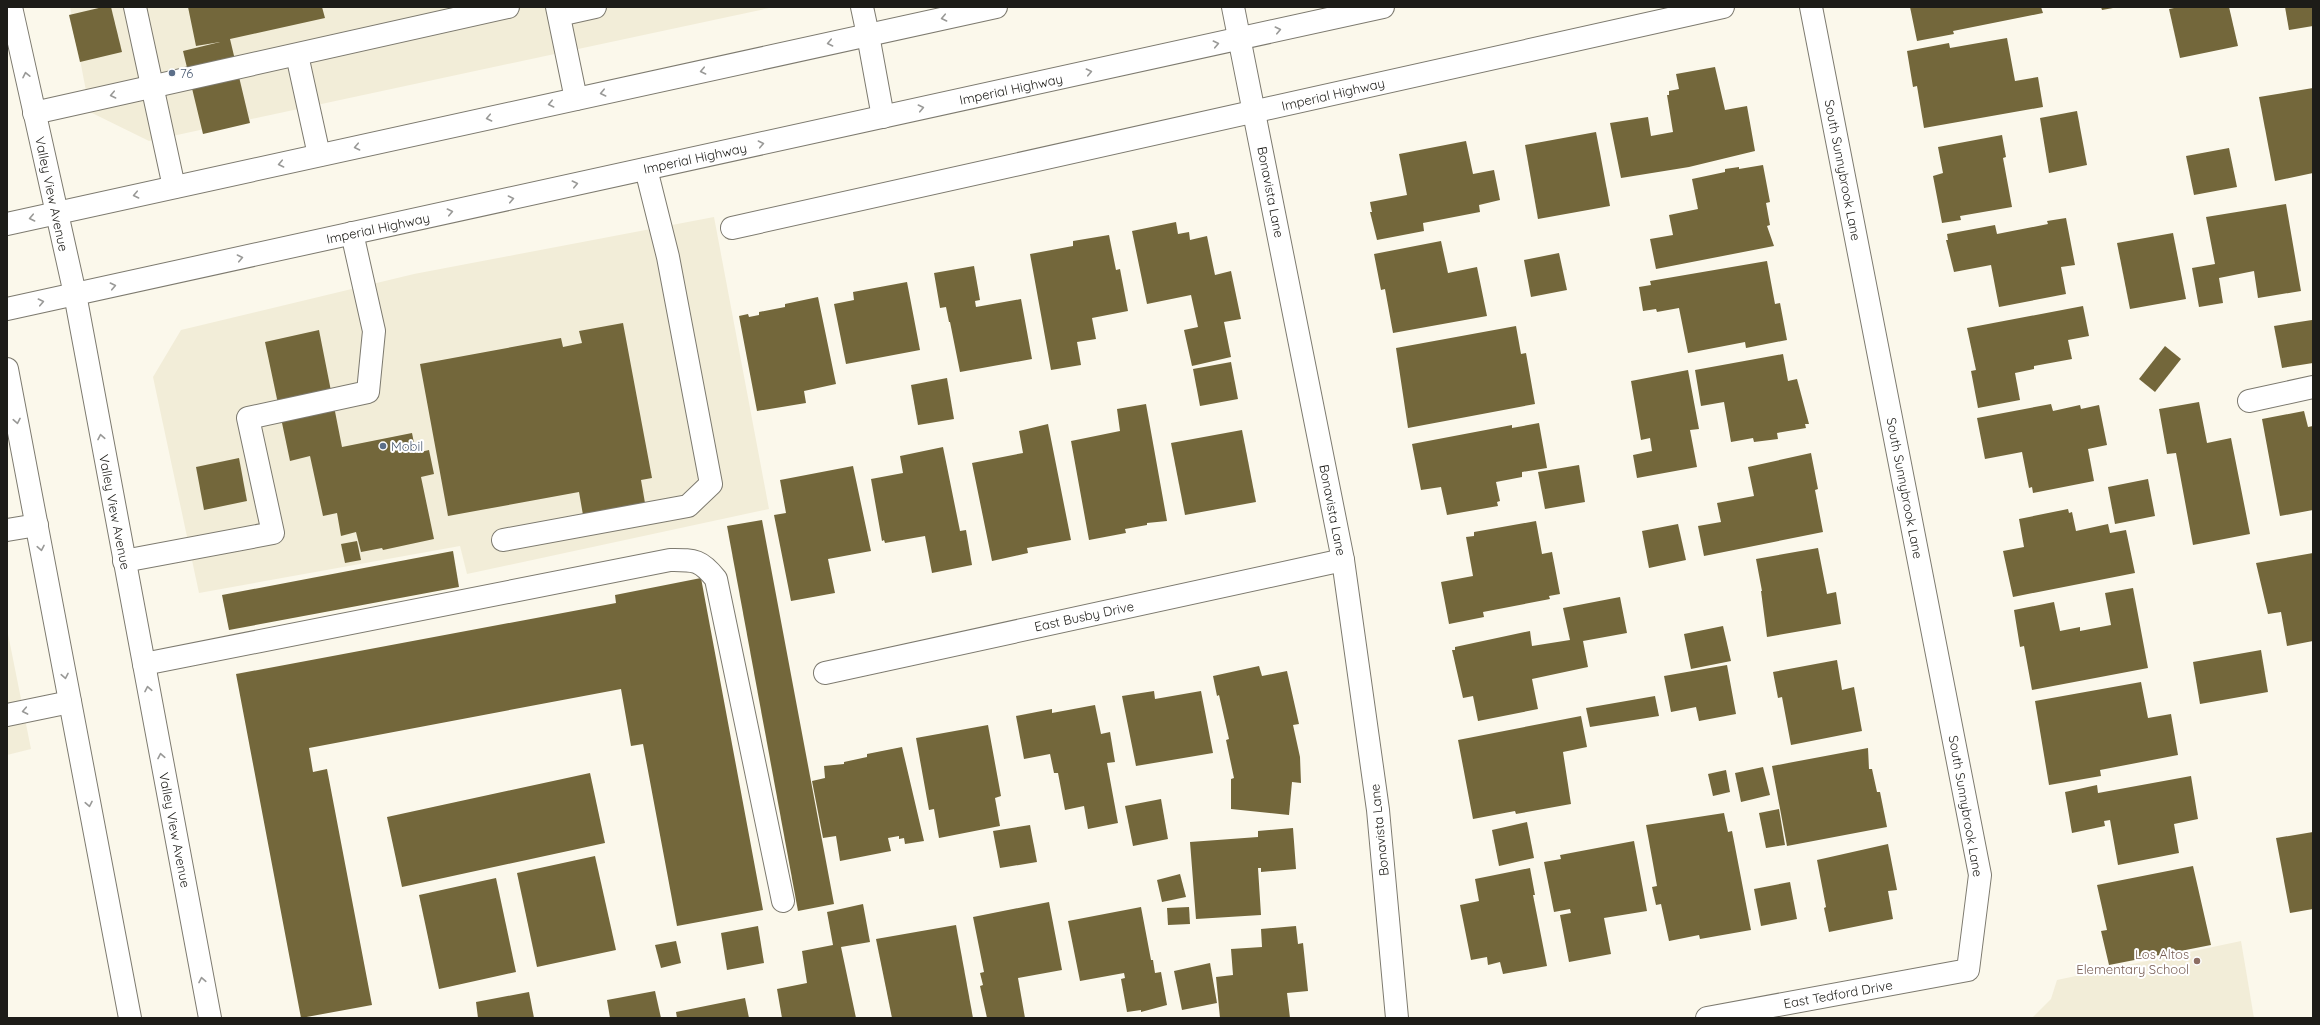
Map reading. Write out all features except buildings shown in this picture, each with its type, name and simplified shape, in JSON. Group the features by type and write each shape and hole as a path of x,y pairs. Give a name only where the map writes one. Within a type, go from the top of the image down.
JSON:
{"main road":[{"name":"Valley View Avenue","path":"11,7 75,294 210,1018"},
{"path":"135,7 151,87 174,187"},
{"path":"34,113 508,7"},
{"path":"576,99 558,11 595,7"},
{"path":"862,7 883,117"},
{"path":"7,224 996,7"},
{"name":"Bonavista Lane","path":"1233,7 1255,111 1343,560 1378,810 1397,1018"},
{"name":"Imperial Highway","path":"7,309 1383,7"},
{"name":"Imperial Highway","path":"732,228 1723,7"},
{"name":"South Sunnybrook Lane","path":"1811,7 1980,875 1968,970"},
{"path":"297,55 319,155"},
{"path":"503,540 688,506 711,484 668,257 646,169"},
{"path":"124,561 273,533 248,418 368,392 374,331 352,233"},
{"path":"7,368 130,1018"},
{"path":"2249,401 2313,387"},
{"path":"7,530 37,525"},
{"path":"144,664 670,560 694,560 706,566 716,579 783,901"},
{"name":"East Busby Drive","path":"825,673 1343,560"},
{"path":"7,715 70,702"},
{"name":"East Tedford Drive","path":"1707,1018 1968,970"}],"shaded area":[{"path":"70,7 774,7 149,141 90,112"},
{"path":"714,217 769,509 467,574 460,546 199,593 153,377 181,330 414,274"},
{"path":"7,629 31,749 7,755"},
{"name":"Los Altos Elementary School","path":"2241,941 2254,1018 2032,1018 2051,999 2057,980"}],"place":[{"name":"76","path":"172,73"},
{"name":"Mobil","path":"383,446"},
{"name":"Los Altos Elementary School","path":"2197,961"}]}
